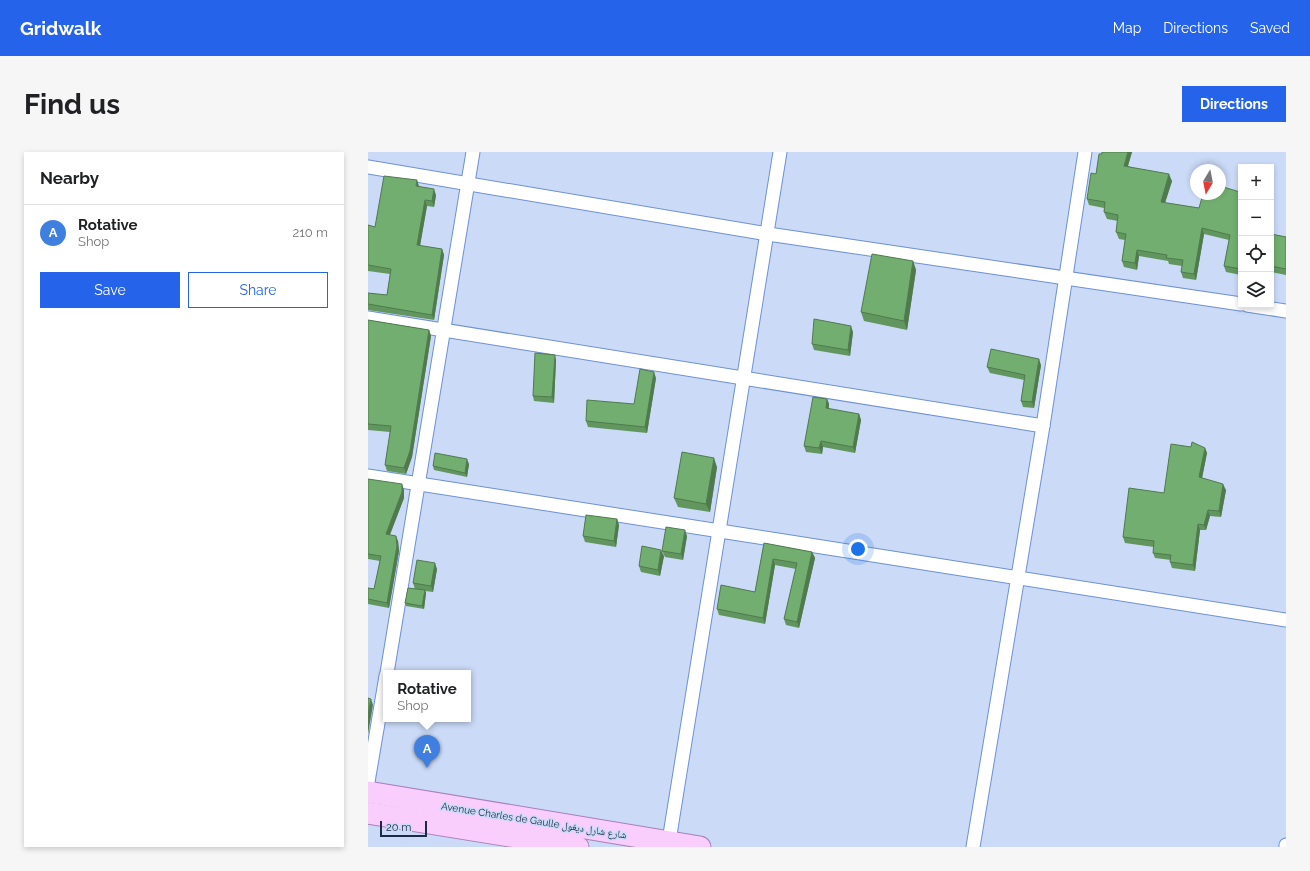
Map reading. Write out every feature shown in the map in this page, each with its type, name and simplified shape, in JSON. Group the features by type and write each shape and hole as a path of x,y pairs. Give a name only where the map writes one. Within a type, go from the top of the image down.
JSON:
{"main road":[{"name":"Avenue Charles de Gaulle شارع شارل ديغول","path":"368,792 668,844 700,847"},
{"name":"Avenue Charles de Gaulle شارع شارل ديغول","path":"368,813 578,847"}],"street":[{"path":"388,670 474,152"},
{"path":"668,844 743,377 768,234 780,152"},
{"path":"973,847 1043,426 1086,152"},
{"path":"368,167 768,234 1238,304"},
{"path":"1266,308 1286,311"},
{"path":"368,318 1043,426"},
{"path":"368,476 1018,576 1286,620"},
{"path":"368,782 383,694"}],"building":[{"path":"1102,152 1128,152 1124,166 1169,174 1161,202 1199,208 1201,200 1226,200 1226,188 1238,191 1238,268 1224,266 1230,235 1202,228 1194,274 1181,272 1183,260 1166,258 1167,255 1137,250 1135,263 1122,261 1126,234 1116,232 1118,215 1104,212 1105,202 1087,199 1091,173 1096,174 1099,154 1102,154"},
{"path":"384,176 417,180 416,186 434,189 432,201 425,200 417,245 442,249 432,315 368,304 368,293 387,295 391,269 368,265 368,225 375,227"},
{"path":"1274,235 1286,237 1286,269 1274,267"},
{"path":"872,254 913,261 904,321 861,312"},
{"path":"814,319 851,326 848,350 812,344"},
{"path":"368,320 429,330 410,451 404,468 385,465 391,426 368,424"},
{"path":"991,349 1039,359 1032,402 1021,401 1025,375 987,367"},
{"path":"535,353 555,355 552,397 533,396"},
{"path":"640,369 654,372 645,427 586,421 587,400 634,404"},
{"path":"813,397 827,399 826,408 859,414 853,447 821,441 819,448 804,446"},
{"path":"1192,442 1205,448 1199,477 1223,484 1219,511 1208,510 1204,525 1198,524 1193,565 1170,562 1171,555 1153,553 1154,541 1123,537 1129,488 1164,493 1171,444 1191,447"},
{"path":"682,452 714,458 706,504 674,498"},
{"path":"435,453 467,459 465,473 433,466"},
{"path":"368,479 402,484 402,492 386,534 396,536 397,546 387,603 368,599 368,588 374,589 381,556 368,554"},
{"path":"586,515 617,519 614,541 583,536"},
{"path":"666,527 685,530 681,554 662,551"},
{"path":"764,543 812,552 797,622 784,619 797,563 773,559 763,618 717,609 721,585 755,592"},
{"path":"642,546 661,550 658,570 639,566"},
{"path":"417,560 435,563 431,586 413,583"},
{"path":"408,588 425,590 422,606 405,603"},
{"path":"368,698 371,699 368,715"}],"place":[{"name":"Rotative","path":"427,768"}]}
